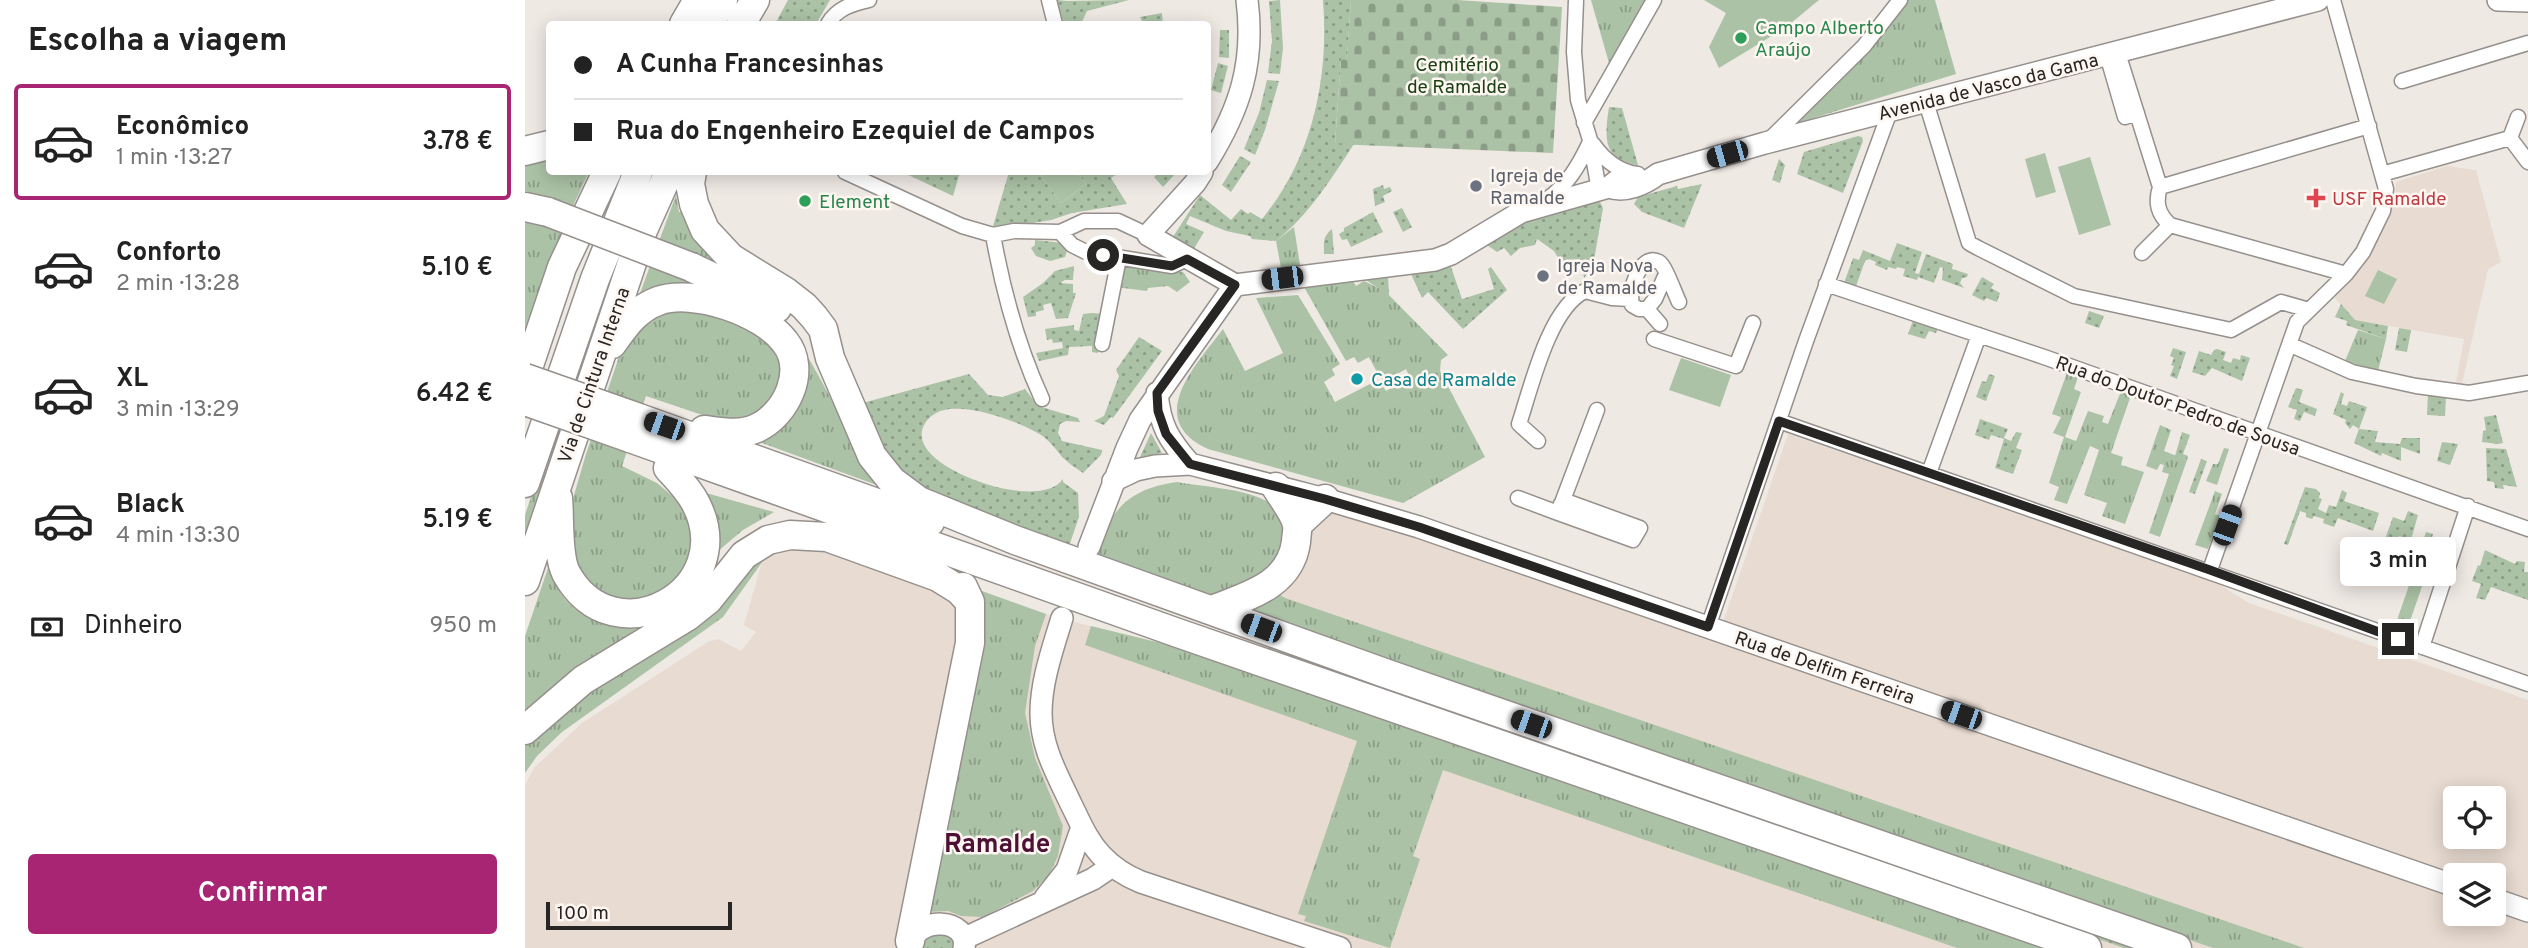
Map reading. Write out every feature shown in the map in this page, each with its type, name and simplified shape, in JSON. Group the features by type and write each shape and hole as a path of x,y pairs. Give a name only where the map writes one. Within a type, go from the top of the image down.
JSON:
{"highway":[{"path":"686,21 698,0"},
{"path":"711,21 723,0"},
{"path":"743,21 755,0"},
{"path":"525,151 546,146"},
{"path":"606,175 562,267 525,378 639,434 986,565 2087,948"},
{"name":"Via de Cintura Interna","path":"525,484 533,428 637,175"},
{"name":"Via de Cintura Interna","path":"525,581 643,230 668,175"},
{"path":"692,175 690,184 694,204 705,230 741,266 786,292 804,306 823,329 830,358 872,456 892,481 919,501 1058,555 1382,672 2176,948"},
{"path":"537,209 691,267 773,306 792,319 830,358"},
{"path":"533,428 639,434 740,433 757,428 773,418 791,389 794,367 787,343 768,325 737,310 701,298 680,296 659,300 637,312 594,370"},
{"path":"525,401 639,434 1010,551 1092,582 1365,674 1382,672"},
{"path":"558,482 561,547 565,571 579,591 595,604 616,612 641,614 665,606 684,592 698,570 705,549 703,526 696,504 685,487 639,434"},
{"path":"668,468 966,568 986,565"},
{"path":"1212,610 1246,599 1269,585 1286,570 1294,553 1297,524 1276,487"},
{"path":"1297,524 1325,499"},
{"path":"664,630 697,596 739,544 766,526 789,522 828,521"},
{"path":"525,730 583,680 688,616 708,600 744,555 768,540 790,534 827,537 938,576 959,590 969,602"},
{"path":"1010,551 1058,555"},
{"path":"909,944 970,643 969,602 961,585 942,560"}],"street":[{"path":"830,21 843,8 869,0"},
{"path":"1049,0 1054,21"},
{"path":"1211,155 1232,119 1245,78 1250,28 1247,0"},
{"path":"1576,0 1574,52 1578,100 1604,189"},
{"path":"1584,123 1654,0"},
{"path":"1765,143 1848,64 1900,0"},
{"name":"Avenida de Vasco da Gama","path":"1235,285 1435,260 1451,254 1509,219 1534,208 1604,189 1618,191 1648,182 1648,174 2113,54 2292,4 2318,0"},
{"path":"2210,570 2297,322 2346,274 2363,252 2383,211 2386,189 2333,0"},
{"path":"2498,0 2528,1"},
{"path":"2402,81 2528,43"},
{"path":"2113,54 2120,77 2137,113 2160,187 2158,207 2170,225 2346,274"},
{"path":"1926,102 1969,243 1978,248 2074,296 2231,330 2281,302 2309,310"},
{"path":"1708,627 1826,284 1890,111"},
{"path":"2510,138 2518,117"},
{"path":"2160,187 2369,126"},
{"path":"2382,174 2510,138"},
{"path":"2510,138 2528,162"},
{"path":"1590,140 1601,156 1624,173 1648,174"},
{"path":"1534,208 1570,179 1590,140"},
{"path":"851,175 961,226 993,235 1014,230 1061,232 1084,222 1118,221 1235,285 1140,420 1089,547"},
{"path":"1147,235 1200,175"},
{"path":"2142,253 2170,225"},
{"path":"1061,232 1072,245 1086,252 1172,266 1187,259"},
{"path":"993,235 999,270 1017,333 1031,376 1042,399"},
{"path":"1102,344 1119,258"},
{"path":"1660,324 1647,309 1635,308 1630,299 1631,287 1646,262 1661,263 1679,302"},
{"path":"1647,309 1659,292 1665,274"},
{"name":"Rua do Doutor Pedro de Sousa","path":"1826,284 1979,335 2528,529"},
{"path":"1538,441 1519,425 1554,326 1573,300 1585,291 1612,298 1630,299"},
{"path":"1654,339 1736,366 1753,323"},
{"path":"1929,473 1979,335"},
{"path":"2291,345 2352,372 2406,385 2469,393 2528,383"},
{"path":"1157,393 1158,411 1166,434 1190,464"},
{"path":"1561,506 1597,410"},
{"path":"1779,421 2210,570 2528,684"},
{"name":"Rua de Delfim Ferreira","path":"1114,481 1136,470 1190,464 1419,527 2443,882"},
{"path":"1518,498 1597,516 1561,506"},
{"path":"2422,647 2467,506"},
{"path":"1062,618 1047,667 1041,711 1044,739 1052,766 1091,843 1112,866 1141,882 1340,948"},
{"path":"1044,900 1067,870 1082,827"},
{"path":"909,944 918,931 930,924 946,924 961,938 997,925 1044,900 1093,879 1112,866"},
{"path":"2506,903 2528,911"}],"shaded area":[{"path":"2447,166 2476,170 2501,262 2488,269 2462,384 2456,382 2464,339 2355,320 2334,297 2363,267 2389,215 2396,182"},
{"path":"1788,434 2217,583 2249,603 2528,700 2528,948 525,948 525,785 534,768 582,723 708,642 718,639 741,651 756,632 744,625 761,565 766,557 783,546 816,544 979,590 1046,614 1227,664 1251,612 1304,560 1314,524 1331,506 1717,640"}],"green space":[{"path":"788,0 830,0 818,21 777,21"},
{"path":"1057,0 1129,0 1087,11 1082,21 1063,21"},
{"path":"1280,0 1283,48 1280,74 1268,73 1272,41 1269,1"},
{"path":"1323,0 1351,0 1347,59 1341,59 1335,143 1354,144 1309,208 1276,241 1252,239 1250,236 1226,231 1190,216 1186,224 1204,232 1192,252 1171,240 1200,195 1231,220 1241,209 1262,219 1280,195 1294,170 1314,116 1323,58"},
{"name":"Cemitério de Ramalde","path":"1351,0 1457,0 1562,7 1553,153 1335,144 1341,58 1347,58"},
{"path":"1591,0 1646,0 1609,63"},
{"name":"Campo Alberto Araújo","path":"1704,0 1819,0 1785,28 1719,68 1709,47 1726,13"},
{"path":"1904,0 1935,0 1956,74 1791,125"},
{"path":"1162,13 1163,21 1142,21 1140,17"},
{"path":"1220,30 1229,30 1229,58 1219,57"},
{"path":"1218,63 1228,66 1221,93 1211,90"},
{"path":"1267,80 1279,81 1255,155 1244,149 1259,113"},
{"path":"1609,107 1622,108 1638,165 1617,158 1608,145"},
{"path":"1862,137 1863,141 1843,193 1797,174 1804,152"},
{"path":"546,153 546,175 588,175 572,208 525,191 525,158"},
{"path":"2045,153 2056,192 2036,198 2025,159"},
{"path":"1240,156 1251,162 1231,192 1222,185"},
{"path":"2090,157 2111,225 2079,235 2058,167"},
{"path":"1779,159 1785,165 1780,183 1772,180"},
{"path":"908,175 959,175 953,196"},
{"path":"1008,175 1040,175 1061,203 1086,184 1079,175 1116,175 1111,178 1127,204 1072,213 1051,220 1014,226 993,226"},
{"path":"1040,175 1079,175 1086,184 1061,203"},
{"path":"1156,175 1174,175 1163,187 1154,177"},
{"path":"1702,184 1684,228 1642,212 1634,204 1638,197 1677,186 1678,189"},
{"path":"1383,185 1384,189 1390,187 1392,191 1383,196 1385,202 1375,206 1373,189"},
{"path":"676,195 679,212 683,211 725,269 712,288 639,296"},
{"path":"1600,202 1603,208 1593,266 1584,278 1580,259 1560,261 1554,251 1537,239 1535,245 1520,248 1511,256 1504,248 1497,252 1487,245 1520,224"},
{"path":"1402,208 1412,227 1403,232 1393,212"},
{"path":"1373,212 1383,232 1351,247 1347,239 1342,240 1339,234 1344,228"},
{"path":"525,215 564,228 525,333"},
{"path":"1294,227 1300,265 1281,268 1276,241"},
{"path":"1332,229 1334,254 1324,254 1325,238"},
{"path":"1035,240 1063,243 1067,251 1065,257 1050,261 1036,256 1031,248 1035,245"},
{"path":"1897,243 1922,252 1915,273 1919,274 1926,254 1953,264 1952,269 1968,274 1960,283 1964,288 1942,280 1943,268 1940,267 1934,283 1918,277 1917,280 1903,276 1905,269 1888,267 1887,270 1869,259 1865,261 1856,286 1844,283 1853,258 1859,260 1863,250 1890,261"},
{"path":"1125,262 1183,272 1190,282 1177,292 1168,286 1148,288 1147,291 1115,287"},
{"path":"1074,266 1073,280 1060,283 1073,284 1073,293 1076,293 1068,318 1056,319 1051,303 1043,305 1044,310 1036,312 1036,316 1028,317 1023,297 1055,271"},
{"path":"1451,267 1462,299 1494,289 1488,269 1491,267 1507,290 1463,329 1428,292 1422,298 1411,274"},
{"path":"2378,270 2397,279 2384,304 2365,296"},
{"path":"1350,276 1356,286 1364,281 1385,291 1448,355 1441,360 1440,371 1485,457 1403,503 1208,449 1189,437 1179,423 1177,407 1181,391 1189,375 1223,329 1245,371 1283,353 1256,298 1298,295 1340,364 1332,369 1335,375 1324,382 1335,402 1370,384 1375,388 1382,385 1386,391 1410,378 1406,369 1387,380 1380,378 1369,357 1358,363 1354,357 1346,361 1304,287"},
{"path":"1388,276 1389,295 1363,278"},
{"path":"1982,277 1994,284 1991,288 2000,293 1997,302 1986,298 1984,301 1972,295"},
{"path":"689,302 773,340 784,382 759,416 726,423 646,396 622,466 657,483 683,505 692,524 690,563 662,595 616,603 579,581 568,516 623,345 639,323"},
{"path":"2341,304 2355,320 2388,326 2386,339 2346,325 2347,321 2335,317"},
{"path":"2089,311 2104,316 2099,328 2085,323"},
{"path":"1083,314 1104,314 1098,353 1092,352 1092,346 1069,347 1068,355 1039,361 1036,353 1063,348 1062,342 1053,343 1052,339 1047,340 1045,329 1074,325 1074,330 1079,331"},
{"path":"1914,318 1939,326 1936,333 1929,331 1925,339 1908,334"},
{"path":"2399,328 2411,330 2407,352 2395,350"},
{"path":"2358,330 2386,339 2378,371 2345,361"},
{"path":"795,336 882,487 754,440 764,435"},
{"path":"1139,337 1162,351 1113,418 1104,425 1094,421 1104,416 1119,376 1116,370"},
{"path":"2173,348 2186,352 2177,379 2170,376 2174,366 2171,365 2174,358 2170,356"},
{"path":"2217,349 2226,352 2223,360 2231,363 2233,358 2240,360 2241,355 2250,358 2242,381 2212,368 2205,376 2192,372 2199,351 2211,355"},
{"path":"1681,358 1731,375 1720,407 1669,390"},
{"path":"2067,373 2078,377 2074,389 2081,392 2065,437 2076,441 2088,411 2104,416 2102,422 2108,424 2121,391 2131,395 2111,453 2123,457 2121,465 2144,472 2125,524 2102,516 2107,503 2084,495 2099,450 2090,446 2067,504 2054,500 2059,487 2049,483 2064,437 2053,433 2061,417 2052,414"},
{"path":"969,374 988,395 1003,397 1025,389 1038,406 1078,418 1080,422 1066,421 1060,424 1058,433 1062,441 1102,450 1101,455 1083,473 1064,459 1044,437 1021,425 989,414 972,410 943,410 930,417 923,427 923,442 931,454 966,477 1012,490 1033,491 1051,488 1063,479 1063,482 1078,493 1079,517 1068,549 900,479 859,404"},
{"path":"1989,374 1995,376 1986,401 1976,397 1982,381 1986,382"},
{"path":"2296,388 2303,390 2299,402 2317,409 2315,416 2304,412 2300,421 2294,419 2297,410 2288,407"},
{"path":"2341,392 2344,394 2341,404 2347,406 2349,401 2367,407 2359,429 2353,425 2350,429 2345,423 2346,420 2333,414"},
{"path":"2428,393 2446,396 2445,416 2427,415"},
{"path":"2496,415 2503,443 2482,442 2483,431 2486,430 2484,417"},
{"path":"1980,419 2008,429 2004,438 2011,441 2016,432 2022,433 2016,448 2022,450 2013,474 1995,468 2004,439 1991,435 1989,440 1975,435"},
{"path":"2160,425 2171,430 2164,451 2187,460 2160,537 2149,533 2169,474 2162,472 2164,465 2160,464 2157,470 2146,466"},
{"path":"2359,429 2378,431 2375,442 2400,444 2402,438 2420,438 2420,454 2401,447 2401,461 2382,453 2381,456 2354,443"},
{"path":"2182,432 2190,435 2183,454 2188,456 2187,460 2175,456"},
{"path":"1151,433 1162,453 1140,457"},
{"path":"2442,442 2458,444 2450,465 2437,461"},
{"path":"2224,448 2229,449 2217,485 2206,481 2213,464 2218,464"},
{"path":"2486,448 2506,449 2517,487 2503,485 2504,489 2495,488 2494,482 2487,481"},
{"path":"2201,459 2207,461 2195,494 2189,492"},
{"path":"540,470 546,472 525,536 525,515"},
{"path":"1177,482 1236,491 1259,497 1271,504 1283,529 1283,545 1274,567 1256,582 1219,598 1096,559 1107,528 1122,505 1145,490"},
{"path":"2305,487 2316,489 2320,493 2319,498 2322,499 2318,509 2326,513 2329,505 2336,507 2342,490 2347,493 2344,501 2379,513 2373,531 2338,518 2334,527 2323,523 2324,519 2306,517 2306,513 2300,511 2288,545 2284,544"},
{"path":"699,491 774,512 743,530 717,552 719,533"},
{"path":"2215,491 2222,494 2215,514 2220,516 2208,549 2195,545"},
{"path":"2408,511 2418,515 2411,540 2399,536 2388,569 2376,564 2393,517 2404,521"},
{"path":"2426,532 2433,534 2429,547 2434,549 2429,567 2416,564"},
{"path":"2485,550 2515,564 2517,561 2525,562 2524,572 2528,572 2528,600 2491,587 2485,600 2476,598 2481,584 2472,581"},
{"path":"770,551 723,617 562,732 537,756 525,773 525,746 539,731"},
{"path":"548,568 563,597 588,618 616,626 638,628 525,712 525,636"},
{"path":"2414,571 2426,575 2409,624 2397,620"},
{"path":"979,590 1046,614 1035,646 1025,713 1035,758 1063,826 1058,856 1049,875 1033,891 983,917 961,916 948,911 925,912"},
{"path":"1275,592 1285,598 2304,948 2213,948 1246,612"},
{"path":"1091,626 1169,645 2049,948 1957,948 1443,770 1413,856 1420,859 1390,948 1304,921 1306,916 1298,914 1357,741 1085,645"},
{"path":"1269,646 2147,948 2124,948 1266,651"},
{"path":"945,931 955,940 953,948 916,948 927,933"}],"place":[{"name":"Campo Alberto Araújo","path":"1741,38"},
{"name":"Igreja de Ramalde","path":"1476,186"},
{"name":"USF Ramalde","path":"2316,198"},
{"name":"Element","path":"805,201"},
{"name":"Igreja Nova de Ramalde","path":"1543,276"},
{"name":"Casa de Ramalde","path":"1357,379"}],"district":[{"name":"Ramalde","path":"997,843"}],"route":[{"path":"1103,255 1172,266 1187,259 1235,285 1157,393 1158,411 1166,434 1190,464 1419,527 1708,627 1779,421 2210,570 2398,639"}]}
